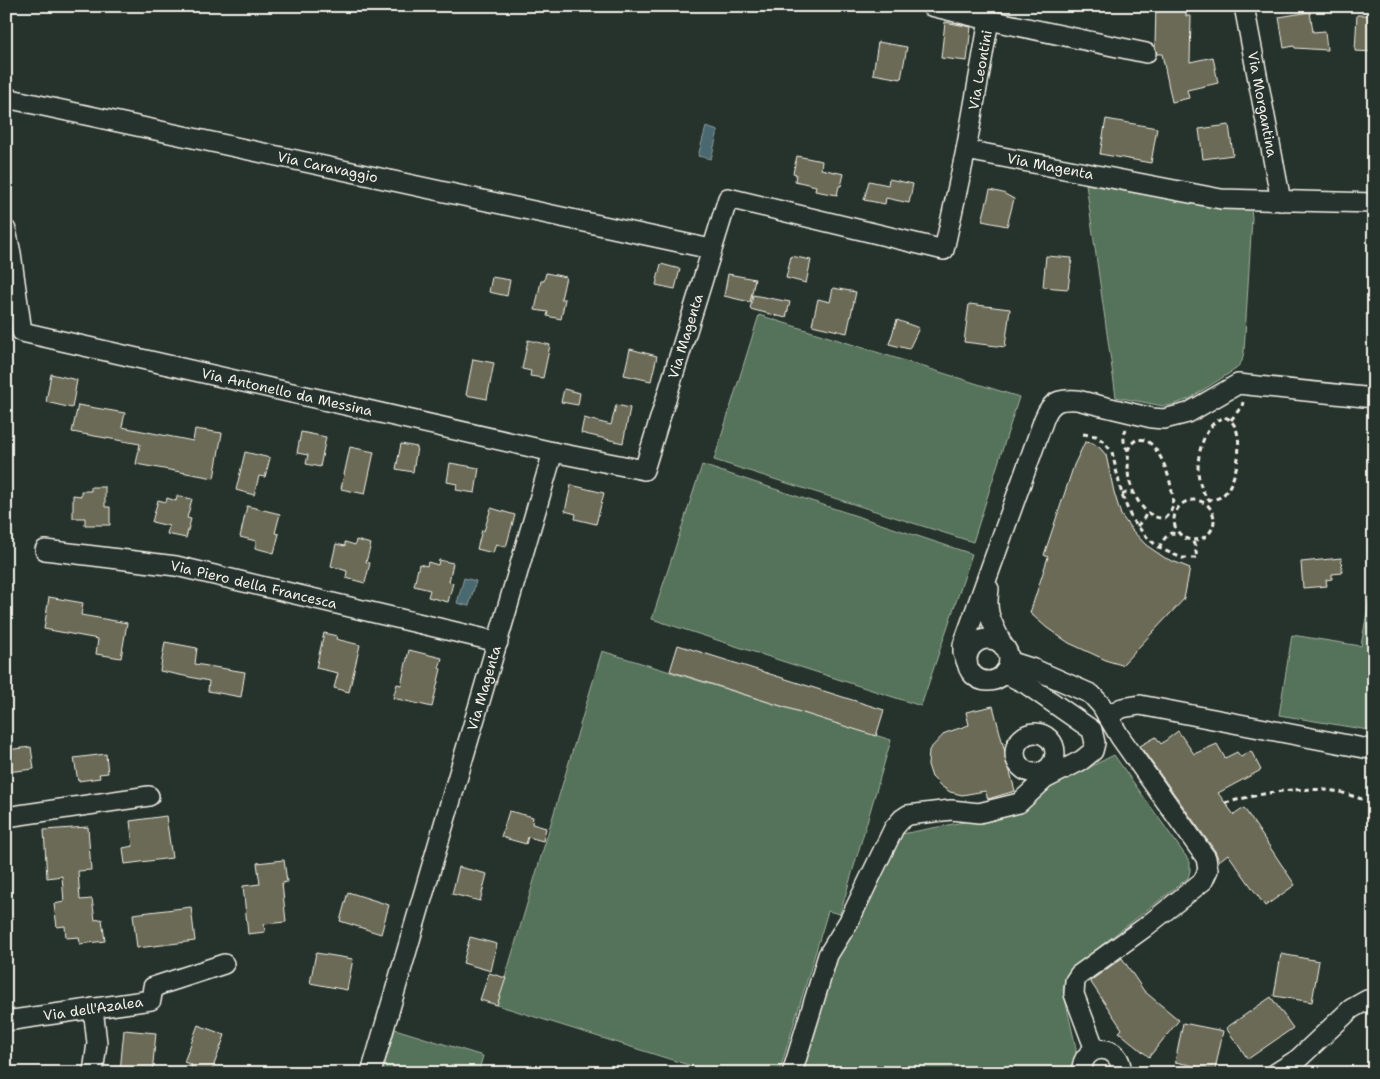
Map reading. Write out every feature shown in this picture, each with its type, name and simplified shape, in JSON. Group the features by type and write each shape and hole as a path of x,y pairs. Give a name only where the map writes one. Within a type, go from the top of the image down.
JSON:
{"street":[{"name":"Via Leontini","path":"931,6 989,20 966,150"},
{"name":"Via Morgantina","path":"1244,6 1281,201"},
{"path":"989,20 1146,53"},
{"name":"Via Caravaggio","path":"6,98 711,250"},
{"name":"Via Magenta","path":"372,1073 553,452 644,470 728,198 944,250 966,150 1221,199 1374,203"},
{"name":"Via Antonello da Messina","path":"6,230 12,253 22,332 553,452"},
{"path":"992,565 988,609 1005,660 995,680 983,681 972,674 963,653 963,645 1047,410 1055,402 1077,400 1152,418 1164,419 1188,413 1238,384 1374,398"},
{"name":"Via Piero della Francesca","path":"45,550 176,566 498,642"},
{"path":"792,1073 828,955 849,921 894,828 902,819 908,816 951,810 979,812 1019,803 1044,775 1082,760 1092,751 1095,743 1092,730 1026,684 1005,660 993,640 985,639 977,642 969,651 967,663"},
{"path":"1005,660 1034,669 1091,694 1101,705 1120,736 1206,858 1208,870 1203,881 1144,928 1079,975 1075,981 1074,994 1095,1050"},
{"path":"1107,716 1122,708 1140,705 1374,750"},
{"path":"6,817 149,796"},
{"name":"Via dell'Azalea","path":"6,1021 151,1000 153,987 224,964"},
{"path":"1276,1073 1298,1059 1351,1009 1367,1000"},
{"path":"93,1008 97,1043 93,1073"},
{"path":"1080,1070 1088,1054 1095,1050 1103,1049 1114,1054 1121,1063 1121,1073"}],"path":[{"path":"1205,502 1223,496 1231,484 1238,462 1239,448 1236,427 1231,420 1224,417 1216,421 1209,429 1199,458 1198,473 1204,495 1209,500"},
{"path":"1083,434 1096,436 1112,452 1122,495 1132,520 1146,536 1159,548 1182,558 1197,558 1192,540"},
{"path":"1137,439 1145,440 1164,462 1170,482 1172,508 1165,518 1158,519 1147,512 1134,493 1129,478 1128,450 1137,439"},
{"path":"1122,495 1134,493"},
{"path":"1191,500 1205,502 1210,507 1214,516 1212,530 1202,539 1185,539 1175,528 1174,514 1178,506 1191,500"},
{"path":"1137,526 1147,512"},
{"path":"1170,512 1174,514"},
{"path":"1159,548 1166,536 1171,533 1179,534"},
{"path":"1225,803 1254,795 1284,790 1339,792 1362,798"}],"green space":[{"path":"1086,184 1196,204 1251,208 1252,218 1242,361 1236,369 1189,399 1163,406 1116,397"},
{"path":"759,315 1019,397 973,542 714,460"},
{"path":"702,465 972,554 921,706 652,619"},
{"path":"1370,596 1374,597 1374,731 1279,715 1292,635 1361,646"},
{"path":"602,651 891,740 840,914 828,911 779,1073 714,1073 497,1005"},
{"path":"1114,755 1190,862 1190,871 1188,878 1071,969 1066,976 1063,990 1076,1048 1074,1062 1065,1073 803,1073 834,959 854,928 902,834 1020,811 1050,787"},
{"path":"395,1029 483,1056 478,1073 382,1073"}],"water":[{"path":"706,127 718,131 711,159 698,156"},
{"path":"464,578 476,581 469,606 457,603"}],"building":[{"path":"1156,6 1186,6 1186,16 1191,16 1190,62 1213,57 1218,83 1187,90 1189,98 1172,102 1162,54 1157,54 1155,47"},
{"path":"1310,12 1313,32 1325,31 1327,50 1295,48 1294,46 1284,48 1279,17"},
{"path":"1357,15 1374,15 1374,52 1355,51"},
{"path":"945,22 971,27 967,61 941,58"},
{"path":"878,42 907,47 901,79 873,74"},
{"path":"1106,119 1157,128 1151,163 1100,154"},
{"path":"1229,125 1233,155 1203,159 1199,129"},
{"path":"797,156 822,161 821,169 844,174 837,195 815,191 816,186 795,181 796,174 793,173"},
{"path":"889,179 913,184 909,203 886,198 885,204 864,200 869,181 888,185"},
{"path":"990,190 1003,193 1014,199 1007,226 982,221"},
{"path":"791,256 811,260 806,283 786,278"},
{"path":"1046,256 1072,258 1068,289 1043,287"},
{"path":"661,264 680,269 675,289 656,285"},
{"path":"546,273 566,277 561,299 565,299 561,319 547,316 548,312 535,310 541,281 544,281"},
{"path":"728,274 755,279 750,302 724,296"},
{"path":"492,277 510,280 507,296 489,292"},
{"path":"833,288 856,292 847,333 812,325 818,299 830,302"},
{"path":"753,295 790,302 786,318 750,309"},
{"path":"969,304 1010,309 1005,347 964,342"},
{"path":"897,320 919,328 909,349 889,344"},
{"path":"528,340 550,345 543,378 530,376 531,371 522,369"},
{"path":"630,349 657,356 651,381 624,375"},
{"path":"473,359 494,363 487,399 466,395"},
{"path":"51,374 77,380 72,408 46,402"},
{"path":"564,389 580,393 578,405 561,402"},
{"path":"78,405 125,413 122,427 193,441 195,429 222,433 214,478 136,464 140,444 72,432"},
{"path":"616,405 630,408 623,443 581,433 584,418 611,425"},
{"path":"301,432 326,437 320,467 306,464 308,455 297,453"},
{"path":"1085,442 1093,443 1106,455 1121,515 1132,530 1146,545 1165,558 1190,568 1184,599 1122,665 1108,661 1069,643 1047,628 1030,613 1048,557 1044,555 1074,465"},
{"path":"401,444 417,447 413,472 396,469"},
{"path":"350,447 374,452 365,494 341,489"},
{"path":"245,452 270,458 265,477 259,476 254,495 236,490"},
{"path":"450,463 479,468 475,493 456,490 457,484 447,482"},
{"path":"571,485 604,493 596,524 575,519 576,514 565,511"},
{"path":"91,487 105,487 105,507 110,507 110,525 85,525 85,518 73,518 73,495 81,496 81,491 91,491"},
{"path":"177,496 192,499 187,518 191,519 186,538 167,534 169,526 152,522 158,500 166,502 167,498 176,501"},
{"path":"247,506 280,514 275,533 279,534 274,553 255,548 256,541 240,537"},
{"path":"491,508 515,515 506,547 496,544 493,553 477,549"},
{"path":"356,540 371,544 366,562 370,563 365,583 346,578 347,571 331,566 336,544 345,546 345,542 355,545"},
{"path":"1341,558 1342,573 1332,574 1332,579 1326,580 1327,586 1303,588 1301,562"},
{"path":"439,560 453,563 449,582 453,583 448,602 428,597 430,590 414,586 419,564 427,566 428,562 438,565"},
{"path":"49,597 83,603 81,615 127,623 121,658 96,654 98,639 44,629"},
{"path":"324,633 337,636 336,639 360,645 349,692 334,688 338,673 316,668"},
{"path":"165,642 197,648 195,664 245,672 241,697 208,691 209,681 160,671"},
{"path":"678,645 884,710 876,736 670,671"},
{"path":"409,650 442,658 432,707 393,698 397,684 401,685"},
{"path":"993,706 1015,791 988,799 985,791 962,795 950,792 932,777 928,765 929,750 945,733 969,725 966,712"},
{"path":"1178,731 1194,754 1217,744 1225,758 1237,752 1241,757 1251,751 1261,770 1218,793 1234,815 1244,808 1295,885 1265,906 1228,854 1219,861 1215,851 1140,746 1156,737 1161,744"},
{"path":"31,747 34,769 6,772 6,750"},
{"path":"106,754 108,773 99,774 100,778 78,781 74,758"},
{"path":"509,811 533,817 532,824 546,828 543,841 528,837 526,844 501,837"},
{"path":"166,816 172,858 125,864 123,848 133,846 130,821"},
{"path":"88,827 91,870 78,871 80,900 92,899 95,920 102,919 105,941 80,944 79,937 66,938 65,926 57,927 54,904 64,902 62,876 47,878 44,830"},
{"path":"284,860 287,882 282,883 286,922 264,924 265,932 248,934 243,886 260,884 257,863"},
{"path":"459,867 487,874 480,901 452,894"},
{"path":"348,892 389,905 381,934 340,921"},
{"path":"191,907 195,941 137,948 133,914"},
{"path":"470,937 497,944 491,971 463,963"},
{"path":"316,953 353,959 347,990 310,983"},
{"path":"1281,954 1319,961 1312,1002 1274,996"},
{"path":"1122,958 1144,991 1179,1020 1149,1057 1119,1032 1122,1029 1090,981"},
{"path":"489,973 506,978 497,1005 480,1000"},
{"path":"1271,997 1293,1028 1248,1059 1226,1028"},
{"path":"1183,1023 1223,1031 1215,1070 1175,1062"},
{"path":"198,1025 225,1035 211,1073 189,1073 192,1065 184,1062"},
{"path":"124,1030 156,1033 152,1073 120,1071"}]}
